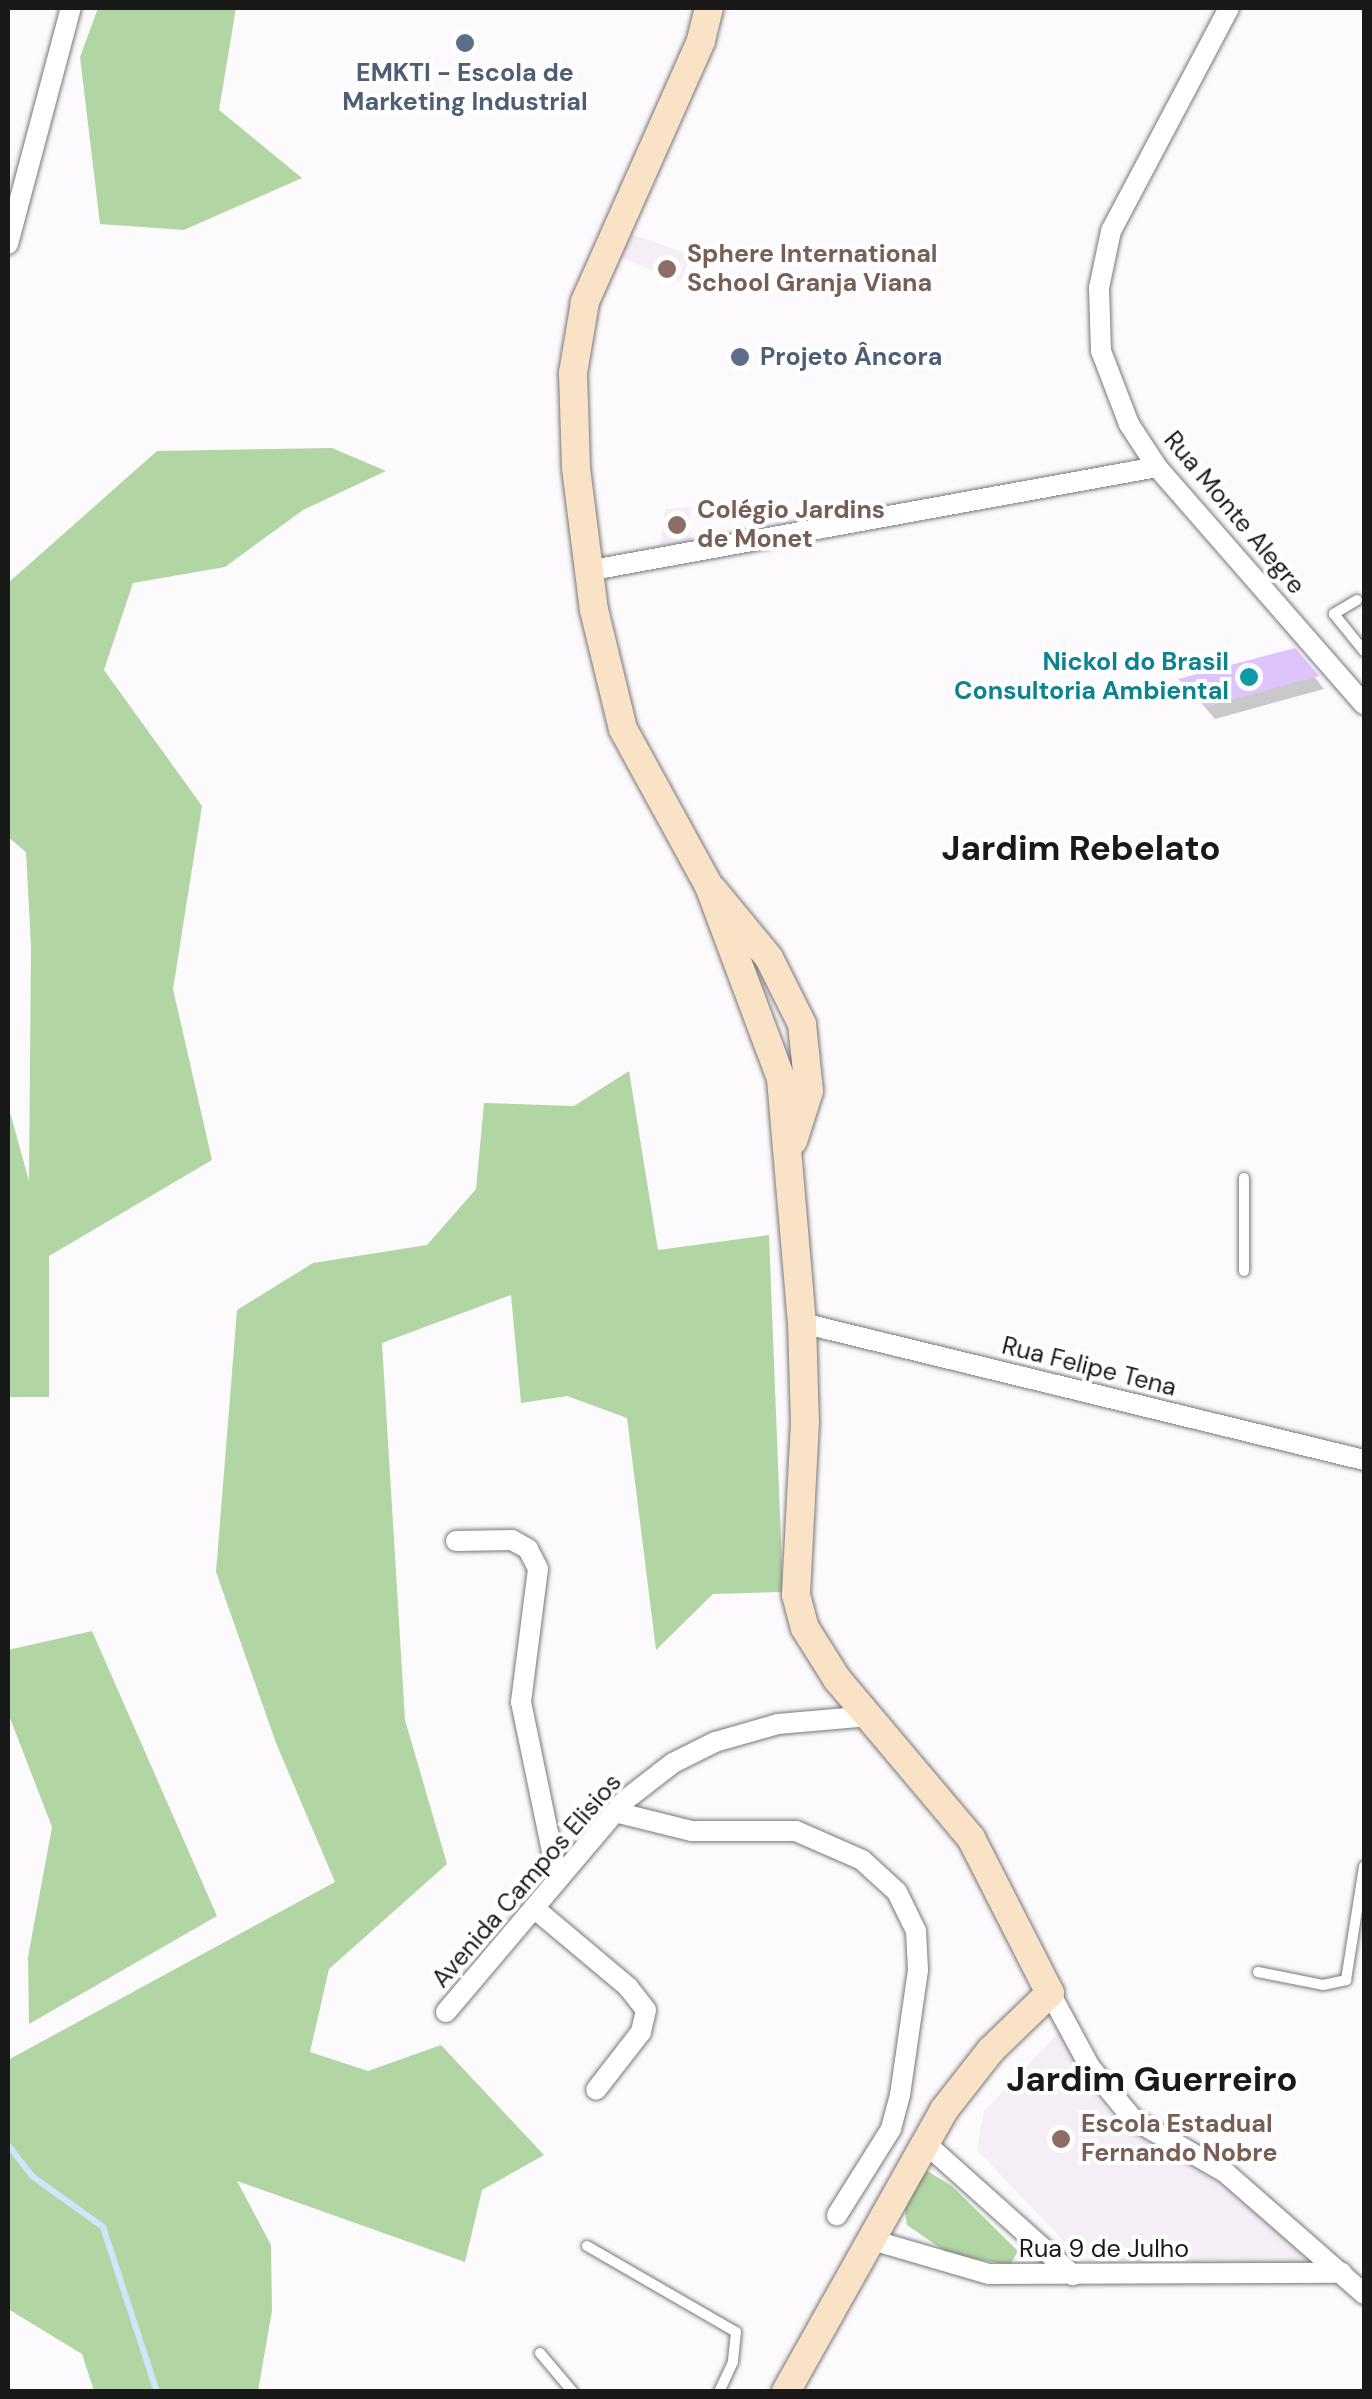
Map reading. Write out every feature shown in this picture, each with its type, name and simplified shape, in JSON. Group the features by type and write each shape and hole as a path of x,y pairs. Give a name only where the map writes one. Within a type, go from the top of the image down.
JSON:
{"street":[{"path":"8,244 71,8"},
{"path":"709,8 701,41 585,302 574,373 587,570 623,729 709,886 769,958 802,1024 809,1090 791,1148 805,1422 796,1596 812,1646 970,1838 1090,2068 1133,2119 1226,2173 1364,2294"},
{"name":"Rua Monte Alegre","path":"1229,8 1110,231 1098,288 1101,351 1129,424 1156,467 1364,704"},
{"path":"587,570 1156,467"},
{"name":"Rua Felipe Tena","path":"802,1323 1364,1460"},
{"path":"456,1541 512,1540 528,1549 538,1569 521,1702 558,1876"},
{"name":"Avenida Campos Elisios","path":"446,2012 615,1812 673,1763 715,1742 778,1724 870,1716"},
{"path":"615,1812 692,1831 796,1831 862,1860 897,1892 916,1931 918,1970 900,2095 890,2129 836,2216"},
{"path":"534,1908 628,1987 646,2010 641,2032 596,2090"},
{"path":"786,2391 924,2142 991,2050 1050,1993"},
{"path":"924,2142 1072,2275"},
{"name":"Rua 9 de Julho","path":"872,2240 990,2274 1342,2273"}],"lane":[{"path":"1357,600 1334,614 1364,651"},
{"path":"1244,1178 1244,1272"},
{"path":"1258,1972 1322,1985 1346,1980 1364,1866"},
{"path":"587,2246 736,2332 733,2362 719,2392"},
{"path":"540,2353 573,2392"}],"shaded area":[{"name":"Sphere International School Granja Viana","path":"627,233 692,255 680,282 617,256"},
{"name":"Colégio Jardins de Monet","path":"691,507 691,542 660,547 665,509"},
{"name":"Escola Estadual Fernando Nobre","path":"1060,2031 1097,2099 1124,2127 1250,2202 1311,2263 1141,2263 1075,2253 977,2150 984,2111"}],"green space":[{"path":"98,8 236,8 219,110 302,178 184,230 100,224 80,57"},
{"path":"332,448 386,471 303,510 225,567 133,583 104,670 202,806 173,989 212,1160 49,1256 49,1397 8,1397 8,1105 29,1181 31,946 26,852 8,837 8,583 157,451"},
{"path":"629,1071 658,1250 769,1235 783,1592 713,1594 656,1650 627,1418 567,1396 521,1403 511,1295 382,1343 405,1720 447,1864 329,1969 310,2052 368,2071 441,2045 544,2155 482,2190 465,2262 237,2181 271,2245 272,2311 258,2391 94,2391 82,2354 8,2309 8,2060 335,1882 276,1743 216,1572 237,1310 313,1263 427,1245 476,1189 484,1103 574,1106"},
{"path":"92,1631 217,1916 29,2024 28,1957 52,1827 8,1713 8,1650"},
{"path":"927,2171 952,2186 1018,2251 1010,2265 949,2254 907,2225 903,2200"}],"building":[{"name":"Nickol do Brasil Consultoria Ambiental","path":"1295,648 1319,676 1205,707 1178,679"}],"waterway":[{"path":"8,2145 32,2176 103,2227 157,2392"}],"place":[{"name":"EMKTI - Escola de Marketing Industrial","path":"465,43"},
{"name":"Sphere International School Granja Viana","path":"667,269"},
{"name":"Projeto Âncora","path":"740,357"},
{"name":"Colégio Jardins de Monet","path":"677,525"},
{"name":"Nickol do Brasil Consultoria Ambiental","path":"1249,677"},
{"name":"Escola Estadual Fernando Nobre","path":"1061,2139"}],"district":[{"name":"Jardim Rebelato","path":"1081,848"},
{"name":"Jardim Guerreiro","path":"1152,2079"}]}
